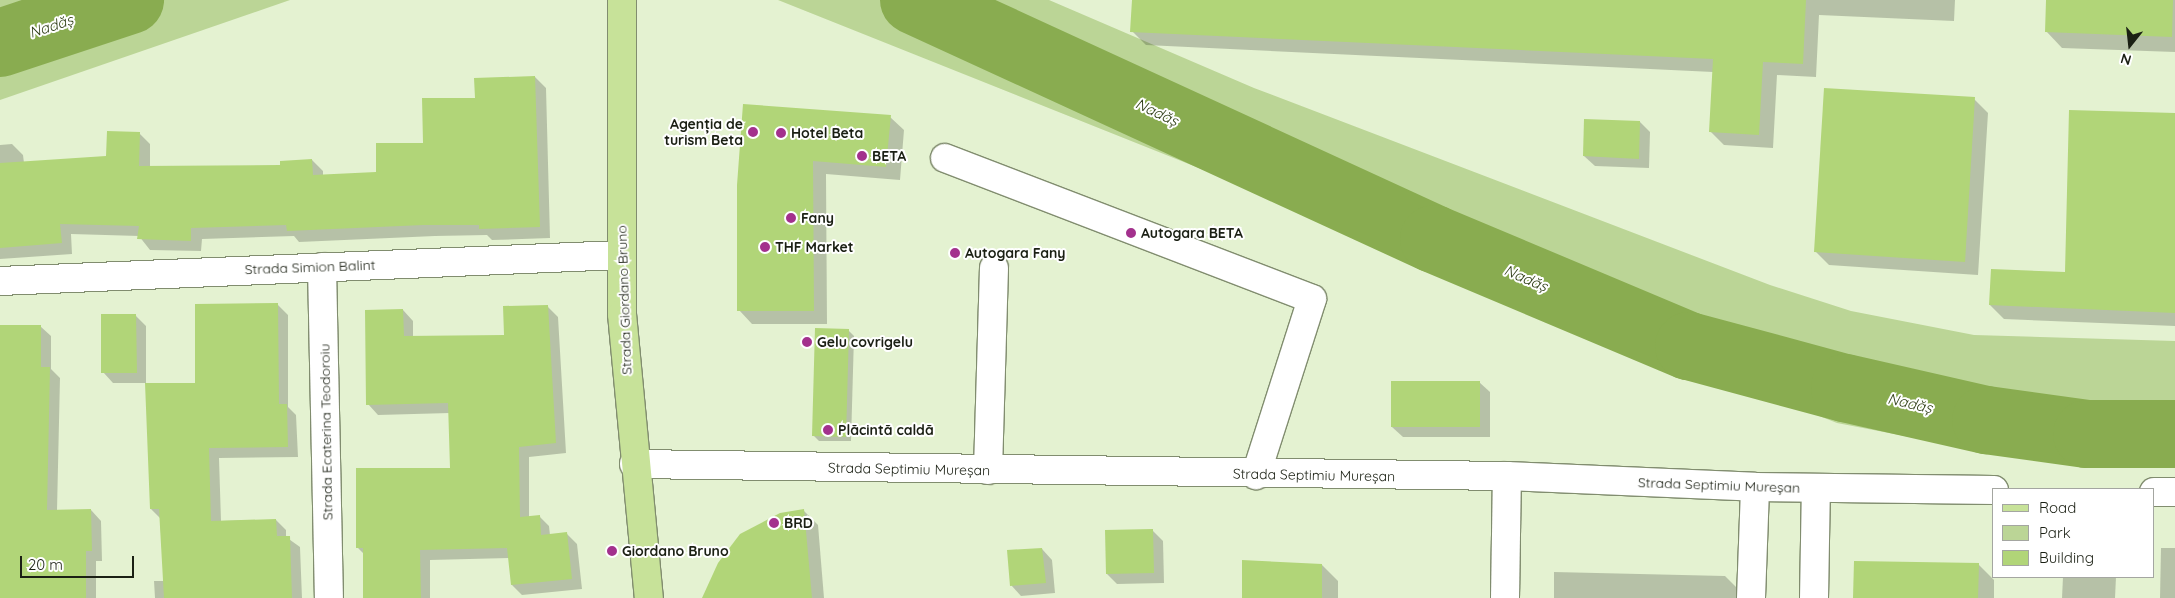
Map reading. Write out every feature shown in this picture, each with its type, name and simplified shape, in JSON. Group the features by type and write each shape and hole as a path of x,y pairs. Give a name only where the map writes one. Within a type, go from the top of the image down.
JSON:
{"main road":[{"name":"Strada Giordano Bruno","path":"622,2 620,255 622,314 634,464 650,598"}],"street":[{"path":"945,158 1312,298 1256,475"},
{"name":"Strada Simion Balint","path":"0,281 620,255"},
{"name":"Strada Ecaterina Teodoroiu","path":"322,267 329,598"},
{"path":"988,470 994,268"},
{"name":"Strada Septimiu Mureșan","path":"634,464 1256,475 1507,476 1755,487 1992,490"},
{"path":"1505,598 1507,476"},
{"path":"1751,598 1755,487"},
{"path":"1814,598 1816,488"},
{"path":"2155,492 2175,492"}],"green space":[{"path":"0,0 290,0 0,100"},
{"path":"778,0 1049,0 1254,88 1770,285 1851,311 1974,335 2175,341 2175,459 2009,456 1837,423"}],"building":[{"path":"1132,0 1806,0 1803,64 1763,62 1759,135 1709,132 1713,59 1130,32"},
{"path":"2046,0 2173,0 2172,37 2045,32"},
{"path":"535,76 540,227 479,229 479,225 423,225 287,231 286,225 191,228 191,241 137,239 139,226 60,224 62,243 0,248 0,163 106,156 107,131 140,132 139,166 280,165 280,161 312,159 313,175 376,172 376,143 423,143 422,98 475,98 474,78"},
{"path":"1824,88 1975,97 1965,262 1814,252"},
{"path":"743,104 891,115 886,167 813,161 814,311 737,311 737,185"},
{"path":"2069,110 2175,113 2175,313 1989,305 1991,269 2065,272"},
{"path":"1584,119 1640,121 1639,159 1583,156"},
{"path":"278,303 279,404 287,404 288,447 209,448 211,521 276,519 277,536 290,536 292,598 164,598 159,509 150,509 145,383 195,383 195,304"},
{"path":"548,305 556,443 519,447 520,517 540,515 541,535 567,532 572,579 511,585 507,548 420,550 421,598 363,598 363,548 356,548 356,468 450,468 448,403 366,405 365,310 403,309 404,336 504,335 503,306"},
{"path":"101,314 136,314 137,373 101,373"},
{"path":"0,325 41,325 41,367 50,367 47,510 91,509 92,551 86,551 86,598 0,598"},
{"path":"815,328 849,329 846,437 812,436"},
{"path":"1391,381 1480,381 1480,427 1391,427"},
{"path":"804,509 812,598 702,598 718,563 740,534 780,513"},
{"path":"1153,529 1154,573 1106,574 1105,530"},
{"path":"1042,548 1046,583 1010,586 1007,550"},
{"path":"1242,560 1322,564 1322,598 1242,598"},
{"path":"1854,561 1979,563 1978,598 1853,598"}],"waterway":[{"name":"Nadăș","path":"0,43 130,0"},
{"name":"Nadăș","path":"914,0 1434,239 1689,346 1845,388 1986,420 2087,434 2175,434"}],"place":[{"name":"Agenția de turism Beta","path":"753,132"},
{"name":"Hotel Beta","path":"781,133"},
{"name":"BETA","path":"862,156"},
{"name":"Fany","path":"791,218"},
{"name":"Autogara BETA","path":"1131,233"},
{"name":"THF Market","path":"765,247"},
{"name":"Autogara Fany","path":"955,253"},
{"name":"Gelu covrigelu","path":"807,342"},
{"name":"Plăcintă caldă","path":"828,430"},
{"name":"BRD","path":"774,523"},
{"name":"Giordano Bruno","path":"612,551"}]}
